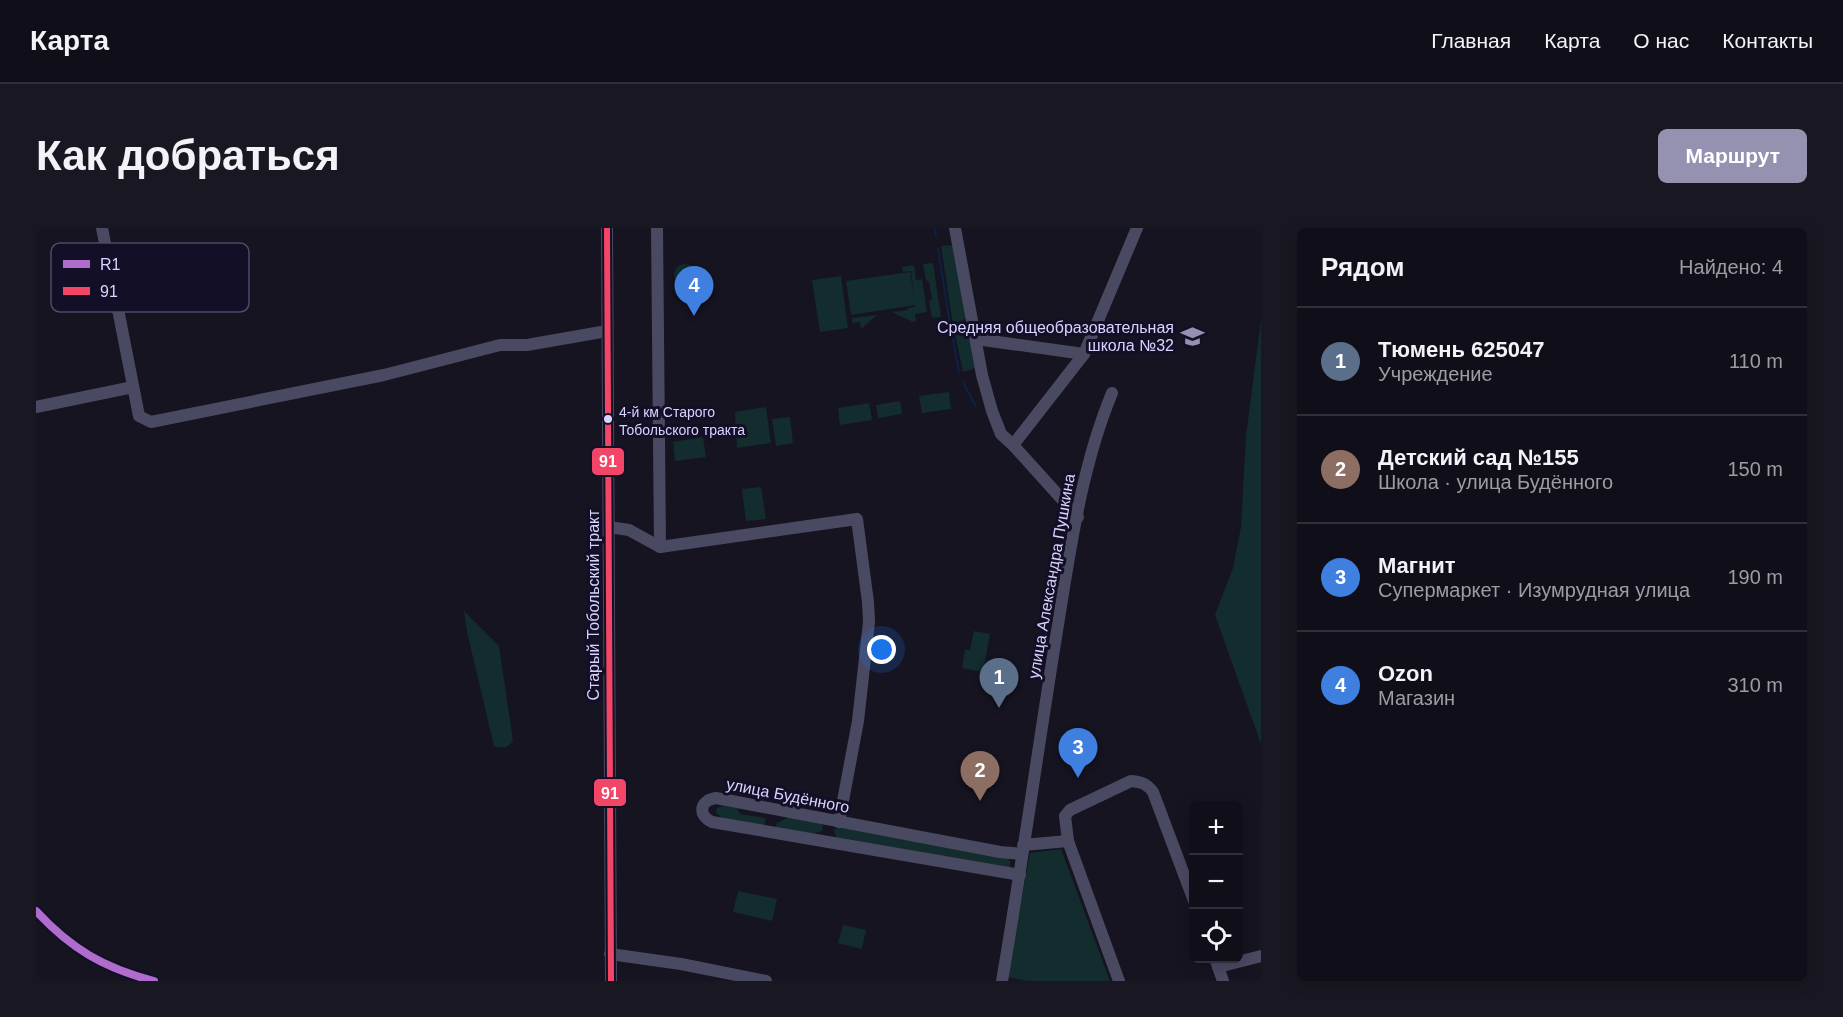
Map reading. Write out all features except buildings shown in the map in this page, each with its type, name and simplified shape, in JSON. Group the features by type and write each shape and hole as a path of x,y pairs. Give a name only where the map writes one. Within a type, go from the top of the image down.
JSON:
{"street":[{"path":"102,228 105,243"},
{"name":"Старый Тобольский тракт","path":"607,228 611,981"},
{"path":"657,228 660,547"},
{"path":"955,228 982,375 992,411 1002,434 1078,517"},
{"path":"1013,445 1084,354 1137,228"},
{"path":"118,312 139,416 151,422 384,375 500,345 527,345 607,331"},
{"path":"976,339 1084,354"},
{"path":"36,406 133,387"},
{"name":"улица Александра Пушкина","path":"1002,981 1061,605 1095,442 1100,422 1113,393"},
{"path":"609,527 629,530 660,547 857,519 869,622 858,721 840,822"},
{"path":"1119,981 1068,841 1065,816 1070,810 1131,782 1141,782 1147,785 1153,792 1189,889"},
{"name":"улица Будённого","path":"1020,875 711,822 706,820 702,814 702,808 704,802 716,798 1000,852 1068,841"},
{"path":"610,954 681,964 766,981"},
{"path":"1243,959 1261,956"},
{"path":"1216,963 1223,981"}],"green space":[{"path":"941,246 953,246 966,317 961,323 953,325"},
{"path":"933,263 941,317 932,318 929,301 932,299 923,264"},
{"path":"685,264 693,267 696,275 693,283 685,286 677,283 674,275 677,267"},
{"path":"914,265 916,280 922,279 927,312 915,314 916,321 913,322 892,312 908,310 915,305 851,315 846,281 910,272 914,296 911,271 903,272 902,267"},
{"path":"841,276 848,328 820,332 812,280"},
{"path":"877,315 861,329 860,322 852,323 852,318"},
{"path":"1261,320 1261,744 1215,615 1233,568 1241,527 1246,436"},
{"path":"964,332 969,334 976,368 963,372 955,334"},
{"path":"949,392 951,409 922,413 919,396"},
{"path":"900,401 902,414 878,418 876,405"},
{"path":"869,403 872,420 840,425 838,408"},
{"path":"766,407 771,443 737,448 735,412"},
{"path":"790,417 793,443 776,446 772,419"},
{"path":"703,437 706,457 675,461 673,442"},
{"path":"761,487 766,519 746,521 742,489"},
{"path":"464,611 499,646 513,741 505,747 494,746"},
{"path":"974,631 990,634 983,672 962,668 965,650 970,650"},
{"path":"723,806 737,808 740,814 766,818 764,826 724,819 716,813 717,808"},
{"path":"789,817 820,822 823,826 822,831 808,835 775,828 777,823"},
{"path":"840,827 1008,858 1010,868 837,839 834,830"},
{"path":"1061,849 1110,981 1027,981 1007,977 1030,853"},
{"path":"738,891 777,899 772,921 733,912"},
{"path":"843,925 866,930 862,949 838,943"}],"waterway":[{"path":"935,228 936,237"},
{"path":"938,248 950,324"},
{"path":"952,334 959,372"},
{"path":"963,382 976,407"}],"transit line":[{"name":"91","path":"607,228 611,981"},
{"name":"R1","path":"36,911 62,936 89,955 119,970 154,981"}],"place":[{"name":"Ozon","path":"694,316"},
{"name":"Средняя общеобразовательная школа №32","path":"1192,336"},
{"name":"4-й км Старого Тобольского тракта","path":"608,419"},
{"name":"Тюмень 625047","path":"999,708"},
{"name":"Магнит","path":"1078,778"},
{"name":"Детский сад №155","path":"980,801"}]}
